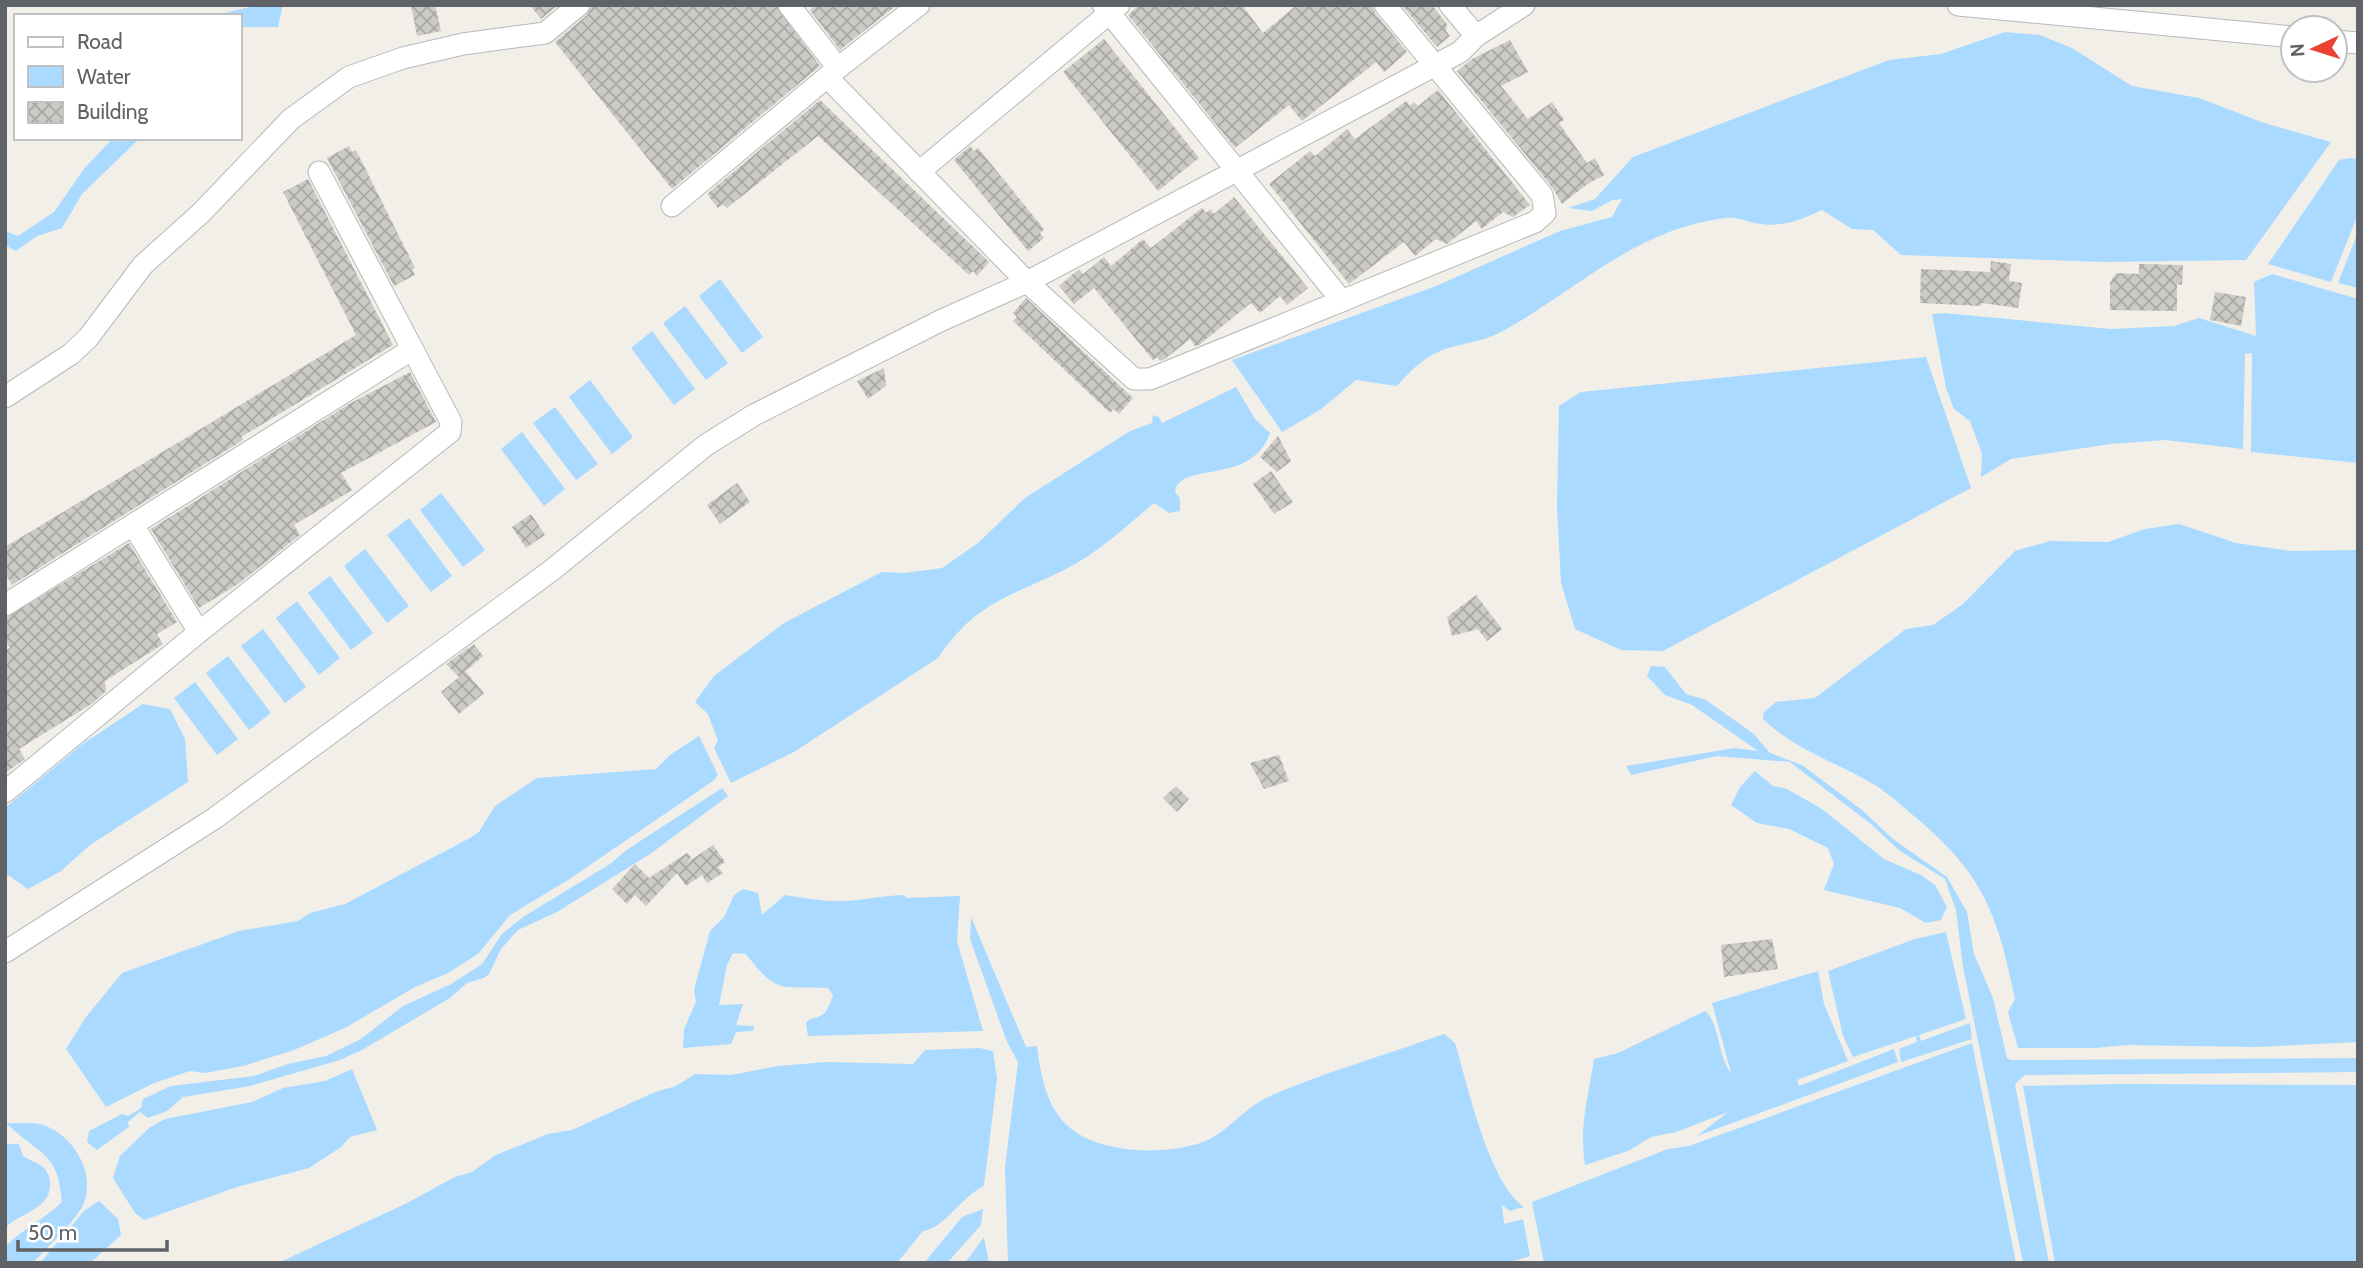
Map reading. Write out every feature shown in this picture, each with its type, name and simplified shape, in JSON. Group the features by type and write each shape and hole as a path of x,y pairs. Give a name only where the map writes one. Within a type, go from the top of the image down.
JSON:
{"street":[{"path":"5,397 71,354 89,338 143,265 201,213 291,119 349,77 403,58 451,47 545,33 579,5"},
{"path":"789,5 832,72 919,172 1027,282 1134,379 1150,379 1535,222 1545,213 1542,195 1385,5"},
{"path":"672,206 832,72 919,5"},
{"path":"1450,5 1476,36"},
{"path":"5,952 215,818 552,570 706,445 754,415 940,321 1027,282 1460,52 1476,36 1524,5"},
{"path":"1958,5 2279,36"},
{"path":"919,172 1110,8 1236,171 1342,301"},
{"path":"5,792 198,632 450,432 451,422 319,172"},
{"path":"5,606 411,350"},
{"path":"134,525 198,632"}],"water":[{"path":"258,5 283,5 278,27 242,27 242,14 220,14"},
{"path":"2005,32 2040,35 2072,48 2132,86 2199,98 2264,123 2331,142 2246,260 2104,262 1901,255 1873,230 1852,229 1822,210 1778,224 1725,218 1661,235 1633,249 1499,333 1432,355 1397,386 1356,380 1320,410 1282,432 1232,360 1436,286 1560,231 1612,217 1622,199 1612,200 1592,211 1568,208 1595,199 1633,157 1889,60 1941,54"},
{"path":"111,140 138,140 82,194 62,228 37,236 16,251 5,245 5,231 18,236 54,212 84,169"},
{"path":"2339,160 2358,160 2358,214 2331,282 2268,264"},
{"path":"2358,232 2358,288 2338,283"},
{"path":"2272,274 2358,299 2358,463 2251,452 2252,353 2245,354 2243,449 2165,440 2111,444 2011,459 1981,477 1982,454 1970,421 1954,409 1946,388 1932,314 2111,329 2174,326 2199,318 2256,336 2254,282"},
{"path":"720,279 763,337 742,353 699,296"},
{"path":"685,306 728,363 706,380 663,323"},
{"path":"652,331 695,389 674,405 631,348"},
{"path":"1926,357 1971,488 1663,651 1621,650 1575,629 1561,583 1557,506 1559,406 1581,392"},
{"path":"590,380 633,437 612,454 569,397"},
{"path":"1236,387 1255,419 1270,433 1261,450 1248,461 1189,477 1180,482 1175,492 1180,498 1180,511 1169,513 1154,503 1113,538 1080,561 981,612 952,639 938,658 794,752 731,783 714,748 718,741 708,714 695,702 714,676 784,623 882,572 904,573 942,568 978,543 1025,498 1130,431 1152,423 1153,415 1159,417 1162,423"},
{"path":"555,407 598,464 576,480 533,423"},
{"path":"522,432 565,489 544,506 501,449"},
{"path":"441,493 485,550 463,567 420,510"},
{"path":"409,518 452,576 431,592 387,535"},
{"path":"2179,524 2236,543 2292,551 2358,550 2358,1042 2257,1047 2127,1045 2095,1048 2018,1048 2008,1012 2015,999 2002,943 1984,898 1957,857 1889,795 1788,739 1763,719 1764,712 1776,702 1815,698 1906,629 1933,625 1963,604 2015,551 2050,541 2108,542 2145,529"},
{"path":"365,549 409,606 387,623 344,566"},
{"path":"330,576 373,633 351,650 308,593"},
{"path":"297,601 340,658 319,675 276,618"},
{"path":"263,629 306,687 285,703 241,646"},
{"path":"228,656 271,713 249,730 206,673"},
{"path":"1651,666 1665,667 1686,694 1706,700 1754,734 1770,753 1802,765 1862,810 1893,839 1947,877 1967,912 1974,954 1993,998 2007,1058 2358,1058 2358,1072 2025,1075 2015,1084 2049,1263 2023,1263 1963,967 1956,910 1945,879 1900,851 1872,825 1790,762 1717,756 1631,775 1626,766 1735,748 1758,751 1692,705 1665,695 1647,676"},
{"path":"195,682 238,739 217,755 174,698"},
{"path":"143,704 170,709 185,739 188,782 90,845 61,871 28,889 5,873 5,808 84,743"},
{"path":"699,736 718,775 713,781 568,880 510,915 478,954 345,1028 294,1050 243,1066 205,1073 190,1071 154,1083 106,1107 66,1049 86,1017 122,973 239,931 298,921 310,913 345,904 470,838 479,832 495,806 537,778 656,769 670,755"},
{"path":"1755,771 1773,786 1787,789 1822,809 1884,859 1921,875 1935,885 1947,907 1941,920 1926,923 1900,908 1824,890 1834,864 1828,848 1789,829 1757,823 1731,805 1740,787"},
{"path":"722,788 728,796 650,854 557,912 518,930 501,949 489,974 484,978 467,983 450,998 362,1050 340,1060 250,1086 183,1097 167,1111 148,1118 140,1112 128,1122 129,1127 97,1150 87,1142 89,1131 122,1114 128,1116 141,1108 143,1099 171,1086 254,1076 288,1064 326,1056 361,1039 403,1006 451,984 482,964 502,934 523,917 610,864 625,851"},
{"path":"743,889 758,893 762,915 785,895 840,901 904,895 907,898 960,896 957,941 983,1031 808,1036 806,1023 823,1014 830,1004 833,995 828,988 781,986 765,976 746,954 733,953 727,965 719,1005 743,1004 736,1025 754,1026 753,1031 736,1032 731,1044 683,1048 684,1029 696,1002 694,990 710,931 724,917 734,895"},
{"path":"971,917 1026,1047 1037,1046 1044,1085 1051,1104 1075,1132 1109,1146 1149,1150 1187,1147 1203,1142 1220,1133 1268,1097 1444,1034 1455,1043 1490,1155 1511,1194 1524,1207 1510,1211 1502,1205 1504,1224 1523,1219 1530,1256 1508,1263 1008,1263 1005,1168 1018,1062 1007,1042 970,939"},
{"path":"1946,932 1966,1019 1919,1035 1921,1041 1970,1023 1972,1039 1901,1062 1899,1049 1917,1042 1916,1036 1853,1057 1843,1036 1828,971 1915,939"},
{"path":"1818,971 1824,1004 1848,1061 1797,1080 1799,1086 1894,1049 1898,1062 1697,1136 1728,1112 1676,1132 1651,1137 1628,1151 1585,1165 1584,1124 1594,1059 1618,1053 1705,1011 1713,1023 1726,1066 1731,1073 1712,1003"},
{"path":"1972,1043 2016,1263 1544,1263 1532,1202 1668,1149 1689,1146"},
{"path":"980,1048 993,1051 997,1079 984,1186 938,1225 923,1231 897,1263 278,1263 405,1204 455,1177 472,1172 496,1155 548,1134 572,1130 655,1092 676,1086 695,1074 731,1075 778,1066 827,1062 913,1064 925,1050"},
{"path":"352,1069 377,1130 350,1137 341,1147 309,1168 237,1187 144,1220 135,1213 113,1178 120,1156 149,1128 165,1119 252,1102 283,1088 325,1081"},
{"path":"2358,1085 2358,1263 2055,1263 2023,1086"},
{"path":"6,1123 39,1124 61,1135 79,1155 87,1180 87,1193 79,1212 33,1263 5,1263 5,1247 62,1202 60,1185 51,1163 45,1156"},
{"path":"5,1144 19,1144 23,1156 44,1168 50,1182 46,1199 41,1205 5,1228"},
{"path":"99,1201 118,1219 121,1235 90,1263 40,1263 84,1211"},
{"path":"983,1209 981,1225 947,1263 924,1263 962,1217"},
{"path":"984,1237 989,1263 965,1263"}],"building":[{"path":"411,5 435,5 441,31 417,36"},
{"path":"530,5 558,5 541,19"},
{"path":"592,5 776,5 820,66 672,189 555,42 587,15"},
{"path":"816,5 897,5 840,50 810,10"},
{"path":"1139,5 1242,5 1263,33 1297,5 1372,5 1375,13 1407,52 1384,72 1376,62 1302,121 1289,105 1235,148 1128,15"},
{"path":"1402,5 1432,5 1447,24 1446,31 1450,36 1437,47"},
{"path":"1104,39 1199,158 1158,191 1063,72"},
{"path":"1510,40 1528,72 1501,86 1528,119 1552,102 1564,120 1559,123 1587,163 1595,158 1604,175 1562,204 1552,187 1457,71 1472,59"},
{"path":"1438,90 1530,205 1513,217 1503,212 1482,229 1476,221 1447,244 1436,239 1415,256 1404,242 1349,284 1269,184 1310,151 1315,156 1347,129 1355,139 1406,101 1410,106 1414,102 1418,106"},
{"path":"820,100 989,262 977,276 973,271 969,275 818,136 727,208 723,204 718,208 707,194"},
{"path":"349,146 352,152 356,150 415,268 412,270 415,275 394,286 327,158"},
{"path":"970,146 974,151 978,148 1044,229 1040,233 1044,238 1028,251 954,160"},
{"path":"308,179 393,345 241,437 243,440 12,585 5,573 5,547 356,335 283,192"},
{"path":"1234,197 1308,288 1287,305 1280,296 1260,313 1251,303 1199,345 1195,346 1190,339 1160,361 1157,357 1153,360 1094,288 1074,304 1059,286 1079,269 1083,274 1104,257 1111,266 1143,239 1151,248 1202,208 1206,213 1210,209 1214,214"},
{"path":"1991,261 2011,264 2009,281 2022,283 2018,308 1982,303 1981,306 1920,303 1921,269 1990,272"},
{"path":"2139,264 2183,265 2182,285 2177,284 2177,311 2110,310 2110,283 2116,273 2139,274"},
{"path":"2215,292 2246,297 2241,326 2210,320"},
{"path":"1026,298 1133,398 1119,414 1114,409 1110,413 1013,321 1017,317 1013,313"},
{"path":"884,368 886,386 868,399 857,381"},
{"path":"410,372 436,422 341,473 352,490 294,525 300,535 238,584 199,608 151,529 349,404"},
{"path":"1278,436 1291,461 1277,472 1260,457"},
{"path":"1271,471 1293,502 1274,514 1253,484"},
{"path":"737,483 750,502 720,524 707,505"},
{"path":"531,514 545,535 526,548 512,527"},
{"path":"129,543 177,622 157,634 163,644 105,681 106,691 93,703 19,749 25,759 5,773 5,651 10,648 5,641 5,618"},
{"path":"1476,595 1502,629 1487,641 1478,629 1452,636 1447,617"},
{"path":"474,644 483,656 465,671 484,693 459,714 441,692 459,677 446,664"},
{"path":"1279,755 1289,781 1264,789 1250,763"},
{"path":"1176,786 1189,799 1177,812 1163,798"},
{"path":"713,845 725,862 718,867 723,873 707,883 702,875 686,886 677,873 646,906 635,895 627,904 612,889 635,864 649,878 687,853 691,857 688,862"},
{"path":"1772,939 1778,969 1724,977 1721,945"}]}
